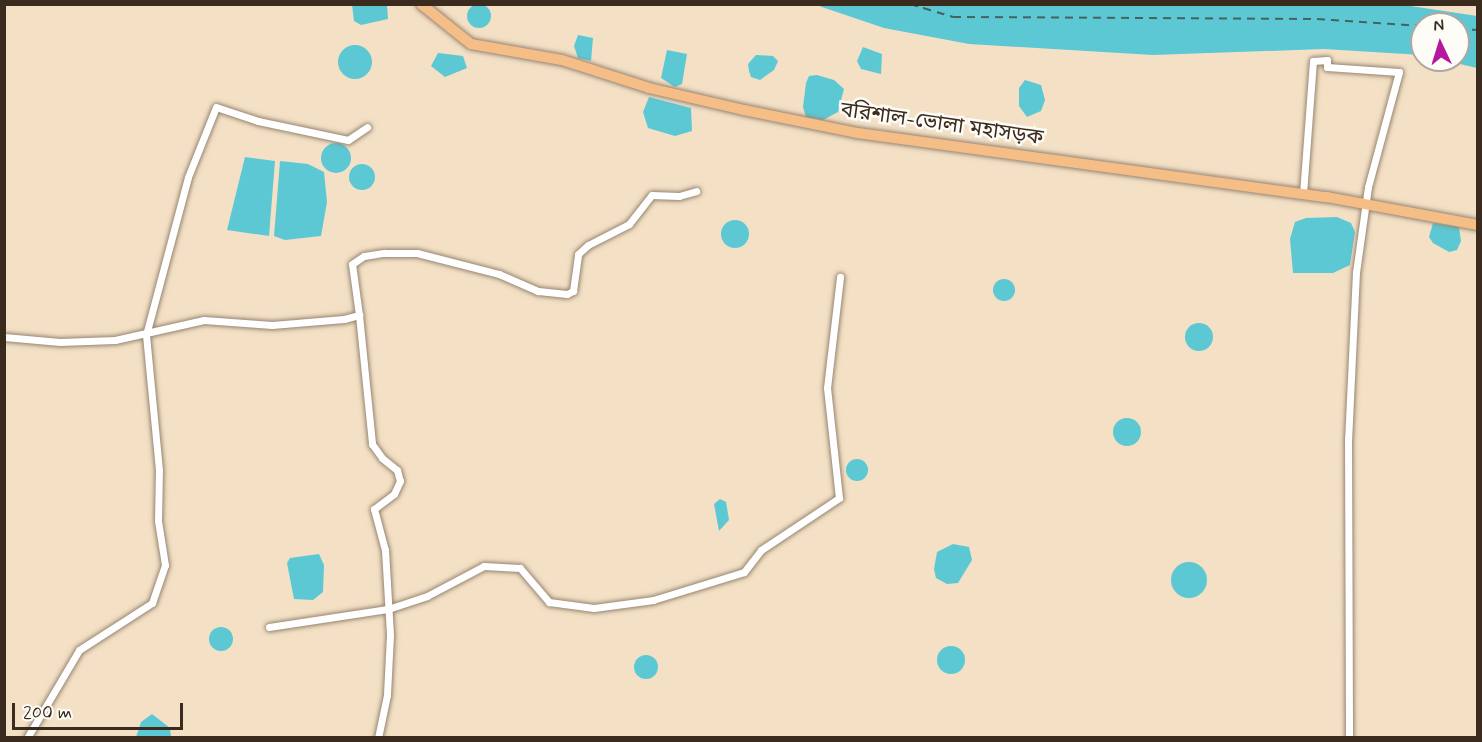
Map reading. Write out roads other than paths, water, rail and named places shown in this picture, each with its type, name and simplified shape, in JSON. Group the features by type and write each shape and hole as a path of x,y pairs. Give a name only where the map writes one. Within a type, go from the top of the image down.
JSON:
{"highway":[{"name":"বরিশাল-ভোলা মহাসড়ক","path":"421,4 471,44 562,60 649,88 744,110 857,133 1365,203 1478,225"}],"street":[{"path":"1303,194 1313,61 1326,60 1328,67 1398,71 1365,203 1356,272 1348,439 1351,578 1346,627 1349,738"},
{"path":"27,738 79,650 152,603 165,565 158,522 158,458 146,335 185,188 216,107 258,121 348,140 368,127"},
{"path":"378,738 387,695 388,609 385,550 374,509 394,494 400,481 396,470 372,444 352,264 364,256 417,253 499,274 538,291 567,294 573,291 578,254 588,245 629,224 652,195 679,196 696,190"},
{"path":"269,627 388,609 428,596 484,566 520,568 549,602 594,609 653,600 744,572 761,550 801,527 839,498 827,388 840,277"},
{"path":"4,337 76,342 146,335 204,320 272,325 320,323 359,315"}],"water":[{"path":"479,4 487,8 491,16 487,24 479,28 471,24 467,16 471,8"},
{"path":"352,5 387,5 388,19 361,25 354,21"},
{"path":"816,5 1404,5 1450,12 1410,12 1410,54 1324,49 1153,55 969,44 884,28"},
{"path":"1470,15 1477,16 1477,68 1470,66"},
{"path":"578,35 593,38 591,61 578,58 574,46"},
{"path":"355,45 367,50 372,62 367,74 355,79 343,74 338,62 343,50"},
{"path":"863,47 882,54 881,74 861,69 857,61"},
{"path":"667,50 687,54 682,84 675,87 661,78"},
{"path":"438,53 463,56 467,68 445,77 431,66"},
{"path":"756,55 773,56 778,61 774,70 760,80 751,77 749,71 748,64"},
{"path":"817,75 834,80 844,89 838,112 823,120 806,117 803,107 809,76"},
{"path":"1025,80 1041,85 1045,100 1041,111 1027,117 1019,106 1019,88"},
{"path":"649,97 691,108 692,131 675,136 648,128 643,112"},
{"path":"336,143 346,148 351,158 346,168 336,173 326,168 321,158 326,148"},
{"path":"245,157 275,161 269,236 227,230"},
{"path":"280,161 308,164 324,172 327,202 321,236 285,240 274,236"},
{"path":"362,164 371,168 375,177 371,186 362,190 353,186 349,177 353,168"},
{"path":"1337,217 1351,223 1355,232 1350,265 1333,273 1293,273 1290,239 1295,222 1306,218"},
{"path":"735,220 745,224 749,234 745,244 735,248 725,244 721,234 725,224"},
{"path":"1433,223 1459,227 1461,241 1457,250 1449,252 1433,243 1429,237"},
{"path":"1004,279 1012,282 1015,290 1012,298 1004,301 996,298 993,290 996,282"},
{"path":"1199,323 1209,327 1213,337 1209,347 1199,351 1189,347 1185,337 1189,327"},
{"path":"1127,418 1137,422 1141,432 1137,442 1127,446 1117,442 1113,432 1117,422"},
{"path":"857,459 865,462 868,470 865,478 857,481 849,478 846,470 849,462"},
{"path":"720,499 726,502 729,520 719,531 714,504"},
{"path":"953,544 969,547 972,560 958,583 947,584 936,578 934,569 937,552"},
{"path":"319,554 324,565 323,592 313,600 294,599 287,563 290,558"},
{"path":"1189,562 1202,567 1207,580 1202,593 1189,598 1176,593 1171,580 1176,567"},
{"path":"221,627 230,630 233,639 230,648 221,651 212,648 209,639 212,630"},
{"path":"951,646 961,650 965,660 961,670 951,674 941,670 937,660 941,650"},
{"path":"646,655 655,658 658,667 655,676 646,679 637,676 634,667 637,658"},
{"path":"152,714 170,728 171,737 136,737 141,722"}]}
